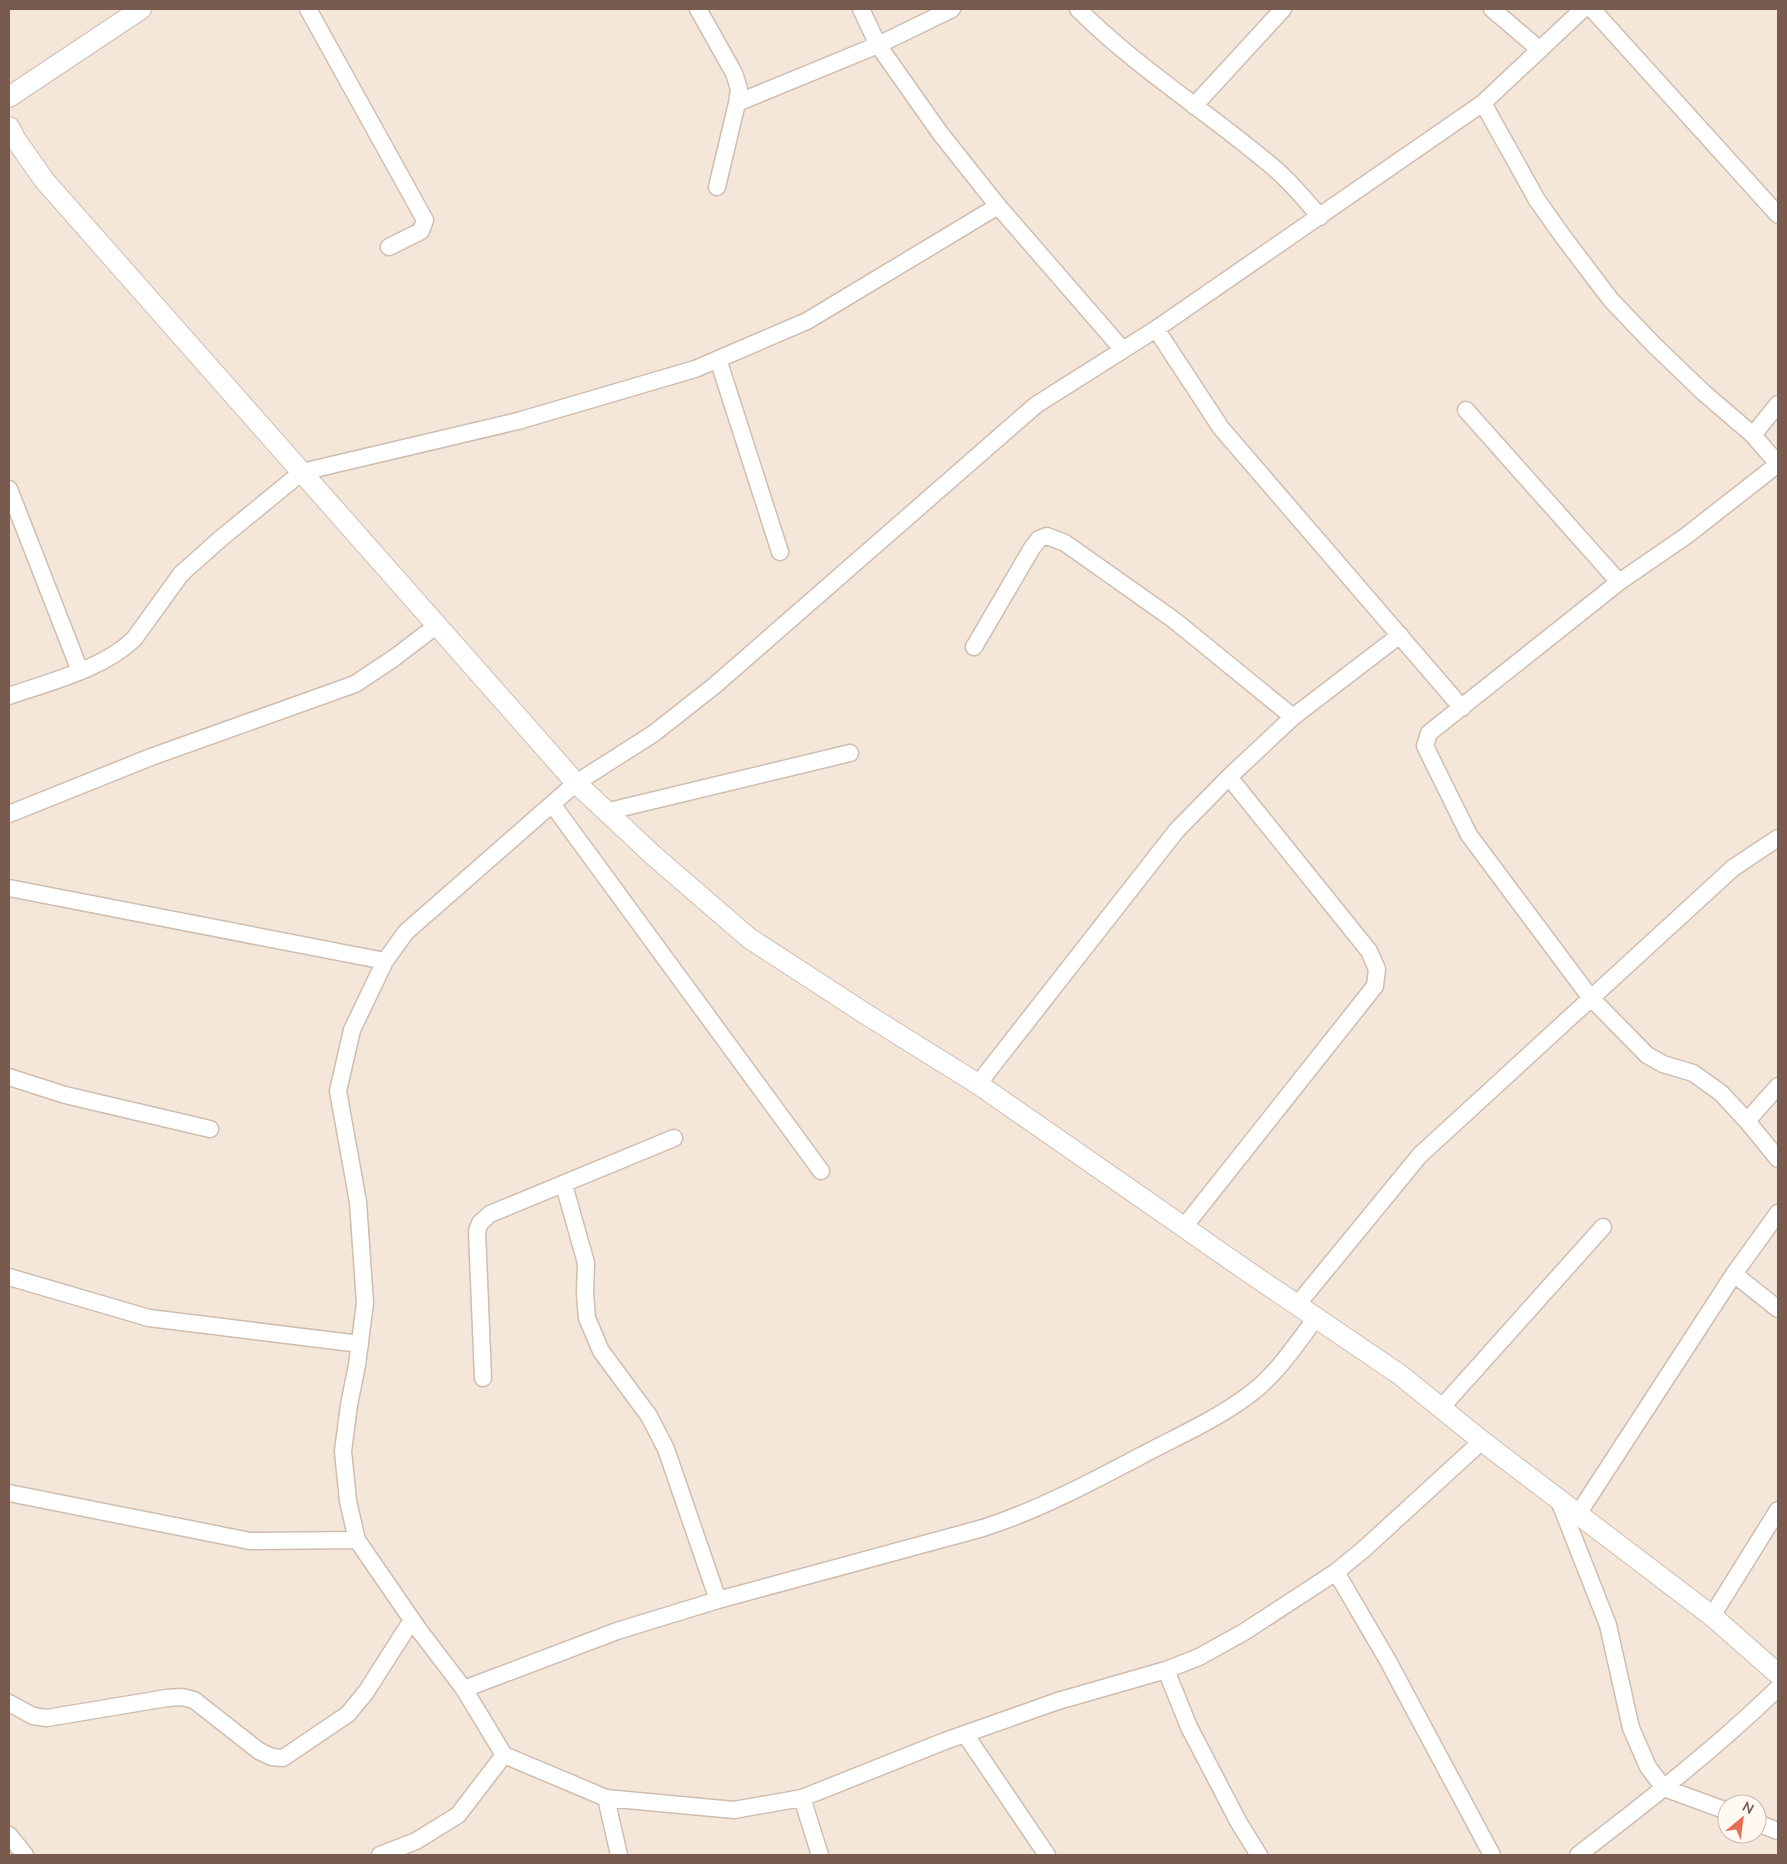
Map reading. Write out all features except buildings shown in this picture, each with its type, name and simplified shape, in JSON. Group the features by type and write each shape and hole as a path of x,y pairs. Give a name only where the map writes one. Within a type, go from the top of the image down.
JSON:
{"street":[{"path":"9,96 141,9"},
{"path":"308,9 424,220 424,226 420,231 389,247"},
{"path":"698,9 734,73 739,89 717,187"},
{"path":"861,9 878,44 940,133 998,206 1123,350"},
{"path":"737,104 878,44 952,9"},
{"path":"1078,9 1106,37 1268,162 1320,216"},
{"path":"1194,106 1284,9"},
{"path":"1492,9 1540,50"},
{"path":"1482,1441 1364,1549 1336,1572 1244,1632 1199,1657 1166,1670 1058,1700 802,1798 734,1810 606,1798 504,1755 464,1689 412,1620 357,1540 348,1502 343,1451 360,1344 364,1303 358,1202 338,1091 352,1030 385,960 406,932 576,783 653,734 714,686 1036,405 1156,330 1483,104 1583,9"},
{"path":"1592,9 1778,215"},
{"path":"1483,104 1537,200 1611,300 1704,393 1753,435 1778,464 1686,536 1619,582 1429,733 1425,746 1469,835 1590,997 1647,1055 1663,1064 1693,1073 1721,1093 1778,1159"},
{"path":"9,126 16,140 44,180 436,626 576,783 654,856 749,938 978,1084 1398,1374 1482,1441 1712,1616 1778,1674"},
{"path":"9,696 80,671 116,654 126,647 134,639 181,574 219,540 302,472 518,421 695,369 807,321 998,206"},
{"path":"1156,330 1221,428 1462,708"},
{"path":"718,359 780,552"},
{"path":"1753,435 1778,404"},
{"path":"1466,410 1619,582"},
{"path":"9,489 80,671"},
{"path":"974,647 1032,548 1039,539 1046,536 1065,543 1174,620 1293,717"},
{"path":"9,814 151,757 355,684 394,658 436,626"},
{"path":"978,1084 1177,830 1229,776 1293,717 1400,635"},
{"path":"605,812 850,753"},
{"path":"1184,1227 1375,986 1377,969 1369,951 1229,776"},
{"path":"552,804 821,1171"},
{"path":"1297,1305 1420,1155 1590,997 1733,868 1778,838"},
{"path":"9,888 385,960"},
{"path":"9,1078 65,1096 210,1129"},
{"path":"1747,1121 1778,1086"},
{"path":"483,1378 477,1231 480,1223 490,1214 674,1138"},
{"path":"564,1185 586,1264 585,1294 587,1318 601,1351 649,1416 666,1449 718,1600"},
{"path":"1578,1514 1734,1274 1778,1213"},
{"path":"1441,1408 1603,1227"},
{"path":"1734,1274 1778,1309"},
{"path":"9,1277 149,1318 360,1344"},
{"path":"464,1689 616,1631 718,1600 983,1528 1019,1516 1068,1494 1220,1414 1248,1395 1280,1364 1316,1318"},
{"path":"9,1493 250,1541 357,1540"},
{"path":"1558,1498 1610,1631 1631,1728 1648,1767 1664,1788 1717,1807"},
{"path":"1712,1616 1778,1510"},
{"path":"1336,1572 1387,1659 1492,1855"},
{"path":"9,1703 33,1716 48,1718 182,1697 194,1700 258,1751 272,1757 283,1758 348,1714 366,1692 412,1620"},
{"path":"1166,1670 1188,1727 1239,1823 1259,1855"},
{"path":"1578,1855 1664,1788 1743,1722 1778,1688"},
{"path":"965,1734 1047,1855"},
{"path":"380,1855 419,1848 458,1815 504,1755"},
{"path":"606,1798 620,1855"},
{"path":"802,1798 820,1855"},
{"path":"9,1835 24,1855"}],"shaded area":[{"path":"9,9 1778,9 1778,1855 9,1855"}]}
